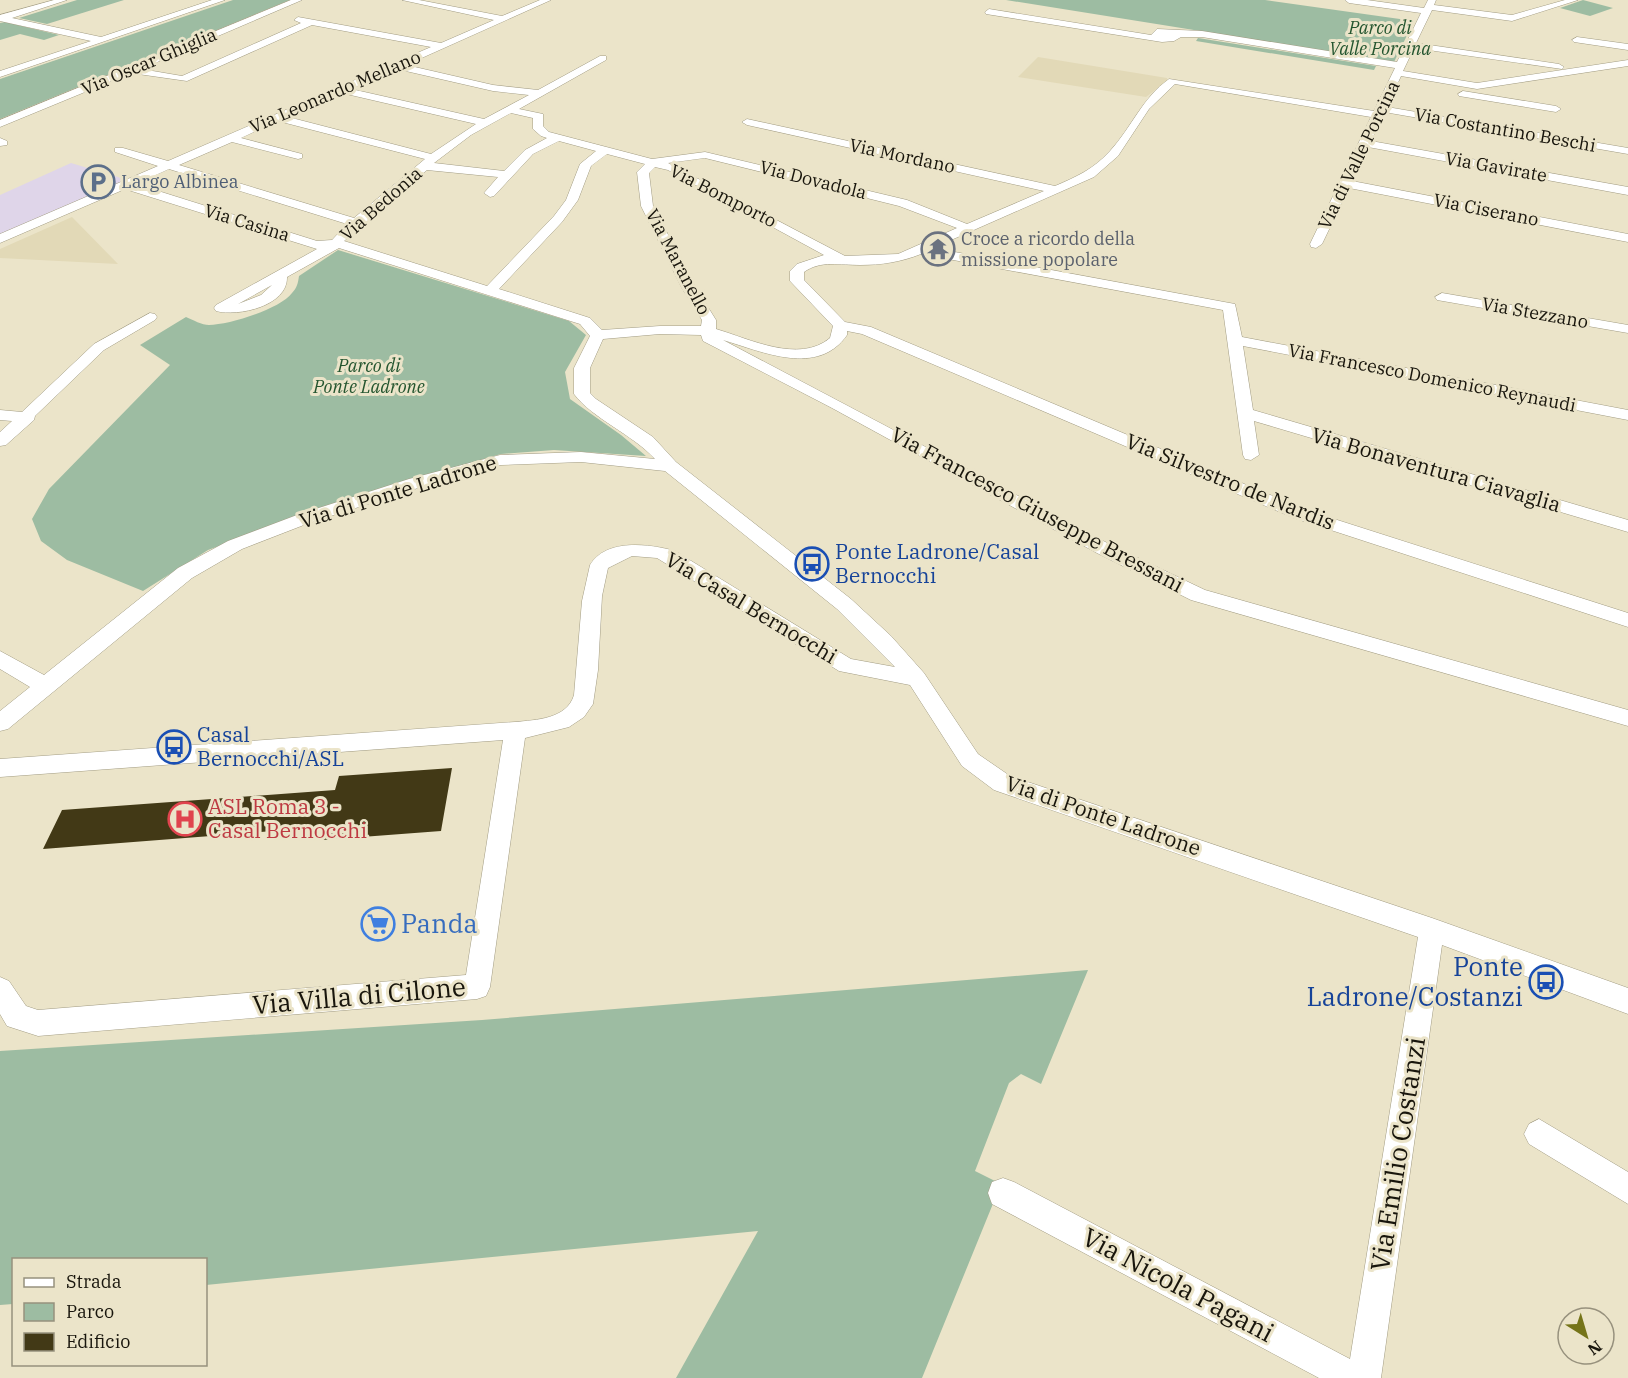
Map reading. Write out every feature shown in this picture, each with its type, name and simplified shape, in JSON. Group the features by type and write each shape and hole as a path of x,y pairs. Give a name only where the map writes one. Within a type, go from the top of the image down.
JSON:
{"street":[{"path":"1,18 63,0"},
{"path":"0,74 222,0"},
{"name":"Via Oscar Ghiglia","path":"0,124 298,0"},
{"path":"406,0 503,19"},
{"name":"Via Leonardo Mellano","path":"0,239 547,0"},
{"path":"1349,0 1430,6 1512,18 1574,0"},
{"name":"Via di Valle Porcina","path":"1316,244 1430,6"},
{"path":"155,11 176,15"},
{"path":"989,12 1155,36 1175,36 1398,75 1477,86 1628,63"},
{"path":"262,15 441,46"},
{"path":"1,18 101,40"},
{"path":"122,21 143,26"},
{"path":"130,70 183,79 312,22"},
{"path":"1577,40 1628,47"},
{"path":"1412,45 1618,76"},
{"name":"Via Bedonia","path":"598,335 585,321 337,243 339,238 356,223 467,133 603,58"},
{"path":"397,66 493,88 540,93"},
{"path":"1398,75 1556,109"},
{"name":"Via Costantino Beschi","path":"1057,190 1090,175 1107,162 1125,140 1144,107 1158,91 1173,81 1180,80 1628,151"},
{"path":"341,90 486,123"},
{"path":"511,110 539,116 537,127 545,134 556,138"},
{"path":"278,118 429,162 508,175"},
{"name":"Via Mordano","path":"747,122 1057,190"},
{"path":"230,138 298,156"},
{"path":"490,193 530,152 556,138"},
{"name":"Via Bomporto","path":"556,138 672,168 840,259"},
{"name":"Via Gavirate","path":"1363,143 1628,191"},
{"path":"119,150 356,223"},
{"path":"491,290 558,219 572,200 586,164 605,150"},
{"name":"Via Dovadola","path":"654,162 705,155 738,162 903,202 968,229"},
{"name":"Via Maranello","path":"654,162 643,172 647,206 689,288 709,320 708,331"},
{"name":"Via Ciserano","path":"1344,183 1628,238"},
{"name":"Via Casina","path":"123,184 315,245 337,243"},
{"path":"669,466 647,441 582,394 582,368 598,335 660,330 708,331 766,349 800,355 828,348 840,335 840,325 797,281 797,271 802,267 825,259 890,260 921,250 1057,190"},
{"path":"276,277 337,243"},
{"path":"921,250 1230,307 1251,454"},
{"name":"Via Stezzano","path":"1442,297 1628,329"},
{"path":"0,441 28,417 99,347 150,317"},
{"name":"Via Silvestro de Nardis","path":"840,325 875,334 1300,514 1628,620"},
{"name":"Via Francesco Giuseppe Bressani","path":"708,331 708,338 731,351 848,411 1104,549 1198,595 1628,718"},
{"name":"Via Francesco Domenico Reynaudi","path":"1235,340 1628,415"},
{"name":"Via Bonaventura Ciavaglia","path":"1245,413 1628,526"},
{"path":"0,416 28,417"},
{"name":"Via di Ponte Ladrone","path":"0,723 44,685 185,573 235,545 303,519 415,483 500,460 581,457 669,466 844,604 884,641 917,678 970,760 1002,783 1432,930 1628,1001"},
{"name":"Via Casal Bernocchi","path":"2,771 547,727 566,719 581,705 585,688 592,598 599,565 618,552 647,549 668,555 846,666 917,678"},
{"path":"0,659 44,685"},
{"name":"Via Villa di Cilone","path":"0,990 17,1017 38,1023 477,987 515,731"},
{"name":"Via Emilio Costanzi","path":"1364,1378 1432,930"},
{"path":"1539,1134 1628,1189"},
{"name":"Via Nicola Pagani","path":"1003,1193 1353,1378"}],"shaded area":[{"path":"1038,57 1167,78 1167,81 1146,97 1018,77"},
{"path":"71,163 128,180 0,235 0,195"},
{"path":"72,217 118,264 0,258 0,249"}],"green space":[{"path":"77,0 124,0 47,24 19,18"},
{"path":"233,0 290,0 0,119 0,79"},
{"name":"Parco di Valle Porcina","path":"1006,0 1265,0 1414,21 1394,62"},
{"path":"1583,0 1613,8 1590,16 1560,8"},
{"path":"5,22 59,35 44,40 20,34 0,40 0,23"},
{"path":"1198,38 1376,66 1374,70 1196,41"},
{"name":"Parco di Ponte Ladrone","path":"338,250 569,321 586,335 565,372 570,399 621,435 646,456 554,450 501,454 350,498 208,550 143,591 67,560 41,541 32,519 49,489 170,365 140,345 186,317 203,324 218,324 241,319 277,305 292,293 299,276"},
{"path":"1088,970 1041,1084 1021,1074 1009,1083 975,1171 1001,1184 922,1378 676,1378 758,1231 207,1285 207,1258 12,1258 12,1304 0,1305 0,1051 482,1020"}],"building":[{"path":"452,768 441,831 322,840 325,827 43,849 62,810 335,790 339,776"}],"place":[{"name":"Largo Albinea","path":"98,182"},
{"name":"Croce a ricordo della missione popolare","path":"938,249"},
{"name":"Ponte Ladrone/Casal Bernocchi","path":"812,564"},
{"name":"Casal Bernocchi/ASL","path":"174,747"},
{"name":"ASL Roma 3 - Casal Bernocchi","path":"185,819"},
{"name":"Panda","path":"378,924"},
{"name":"Ponte Ladrone/Costanzi","path":"1546,982"}]}
